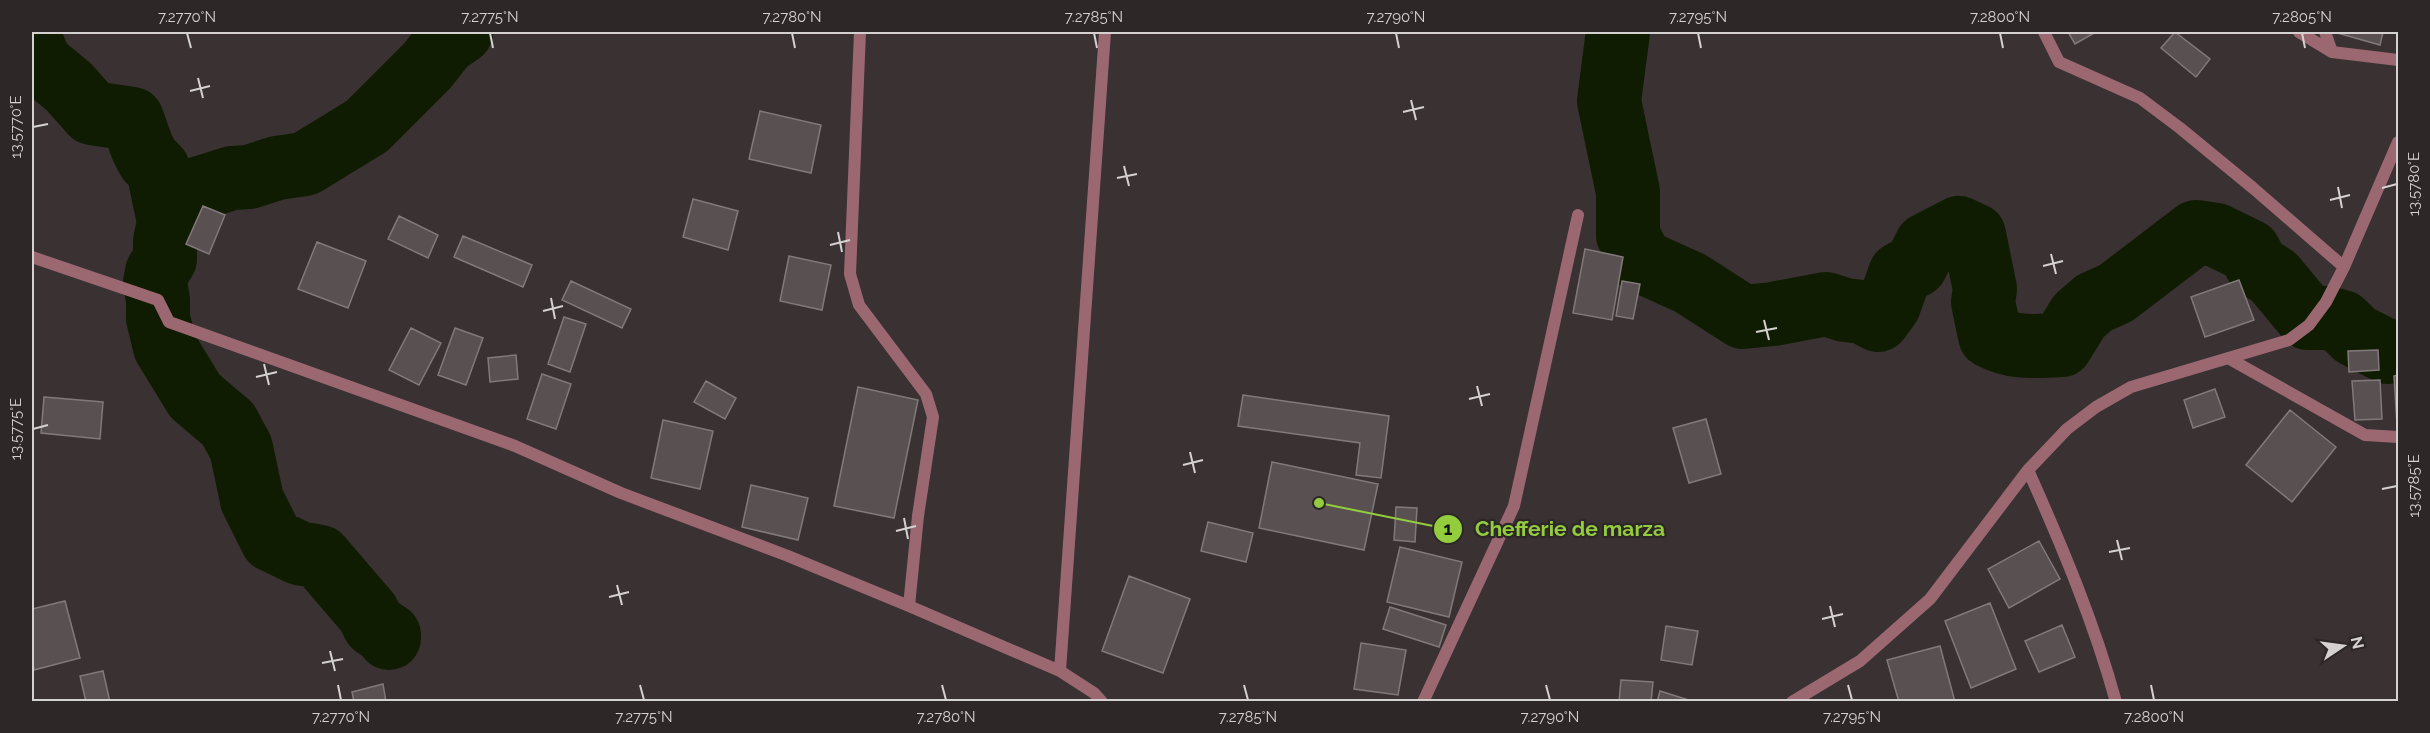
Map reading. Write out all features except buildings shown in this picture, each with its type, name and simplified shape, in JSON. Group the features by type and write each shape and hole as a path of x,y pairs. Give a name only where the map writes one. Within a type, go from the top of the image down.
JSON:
{"street":[{"path":"860,32 850,274 859,305 926,394 933,417 918,516 909,606"},
{"path":"1060,671 1105,32"},
{"path":"2044,32 2059,62 2140,98 2253,188 2344,267"},
{"path":"2299,32 2332,52 2398,60"},
{"path":"2325,32 2332,52"},
{"path":"1792,702 1860,661 1930,599 2028,470 2067,429 2096,406 2131,387 2289,340 2308,326 2318,315 2344,267 2398,142"},
{"path":"1423,702 1514,506 1578,215"},
{"path":"32,257 158,300 169,322 515,446 621,493 788,556 909,606 1060,671 1094,693 1102,702"},
{"path":"2228,358 2365,435 2398,437"},
{"path":"2028,470 2067,557 2086,607 2116,702"}],"waterway":[{"path":"165,199 232,178 249,177 277,168 305,164 367,126 427,66 446,42 461,32"},
{"path":"1618,32 1609,101 1628,192 1628,235 1641,261 1690,283 1743,317 1826,304 1845,310 1863,312 1878,320 1889,305 1900,274 1916,265 1926,245 1959,228 1974,235 1985,289 1983,302 1990,336 2016,345 2061,345 2079,316 2094,303 2116,293 2196,232 2216,235 2249,251 2257,266 2274,277 2308,318 2327,318 2342,322 2355,335 2388,352 2398,351"},
{"path":"32,43 40,63 69,87 92,113 132,119 148,159 158,169 169,222 165,241 165,259 157,272 155,283 158,318 165,347 195,396 228,424 241,448 252,500 272,540 299,553 320,557 368,613 374,625 389,635 389,638"}],"place":[{"name":"Chefferie de marza","path":"1319,503"}]}
